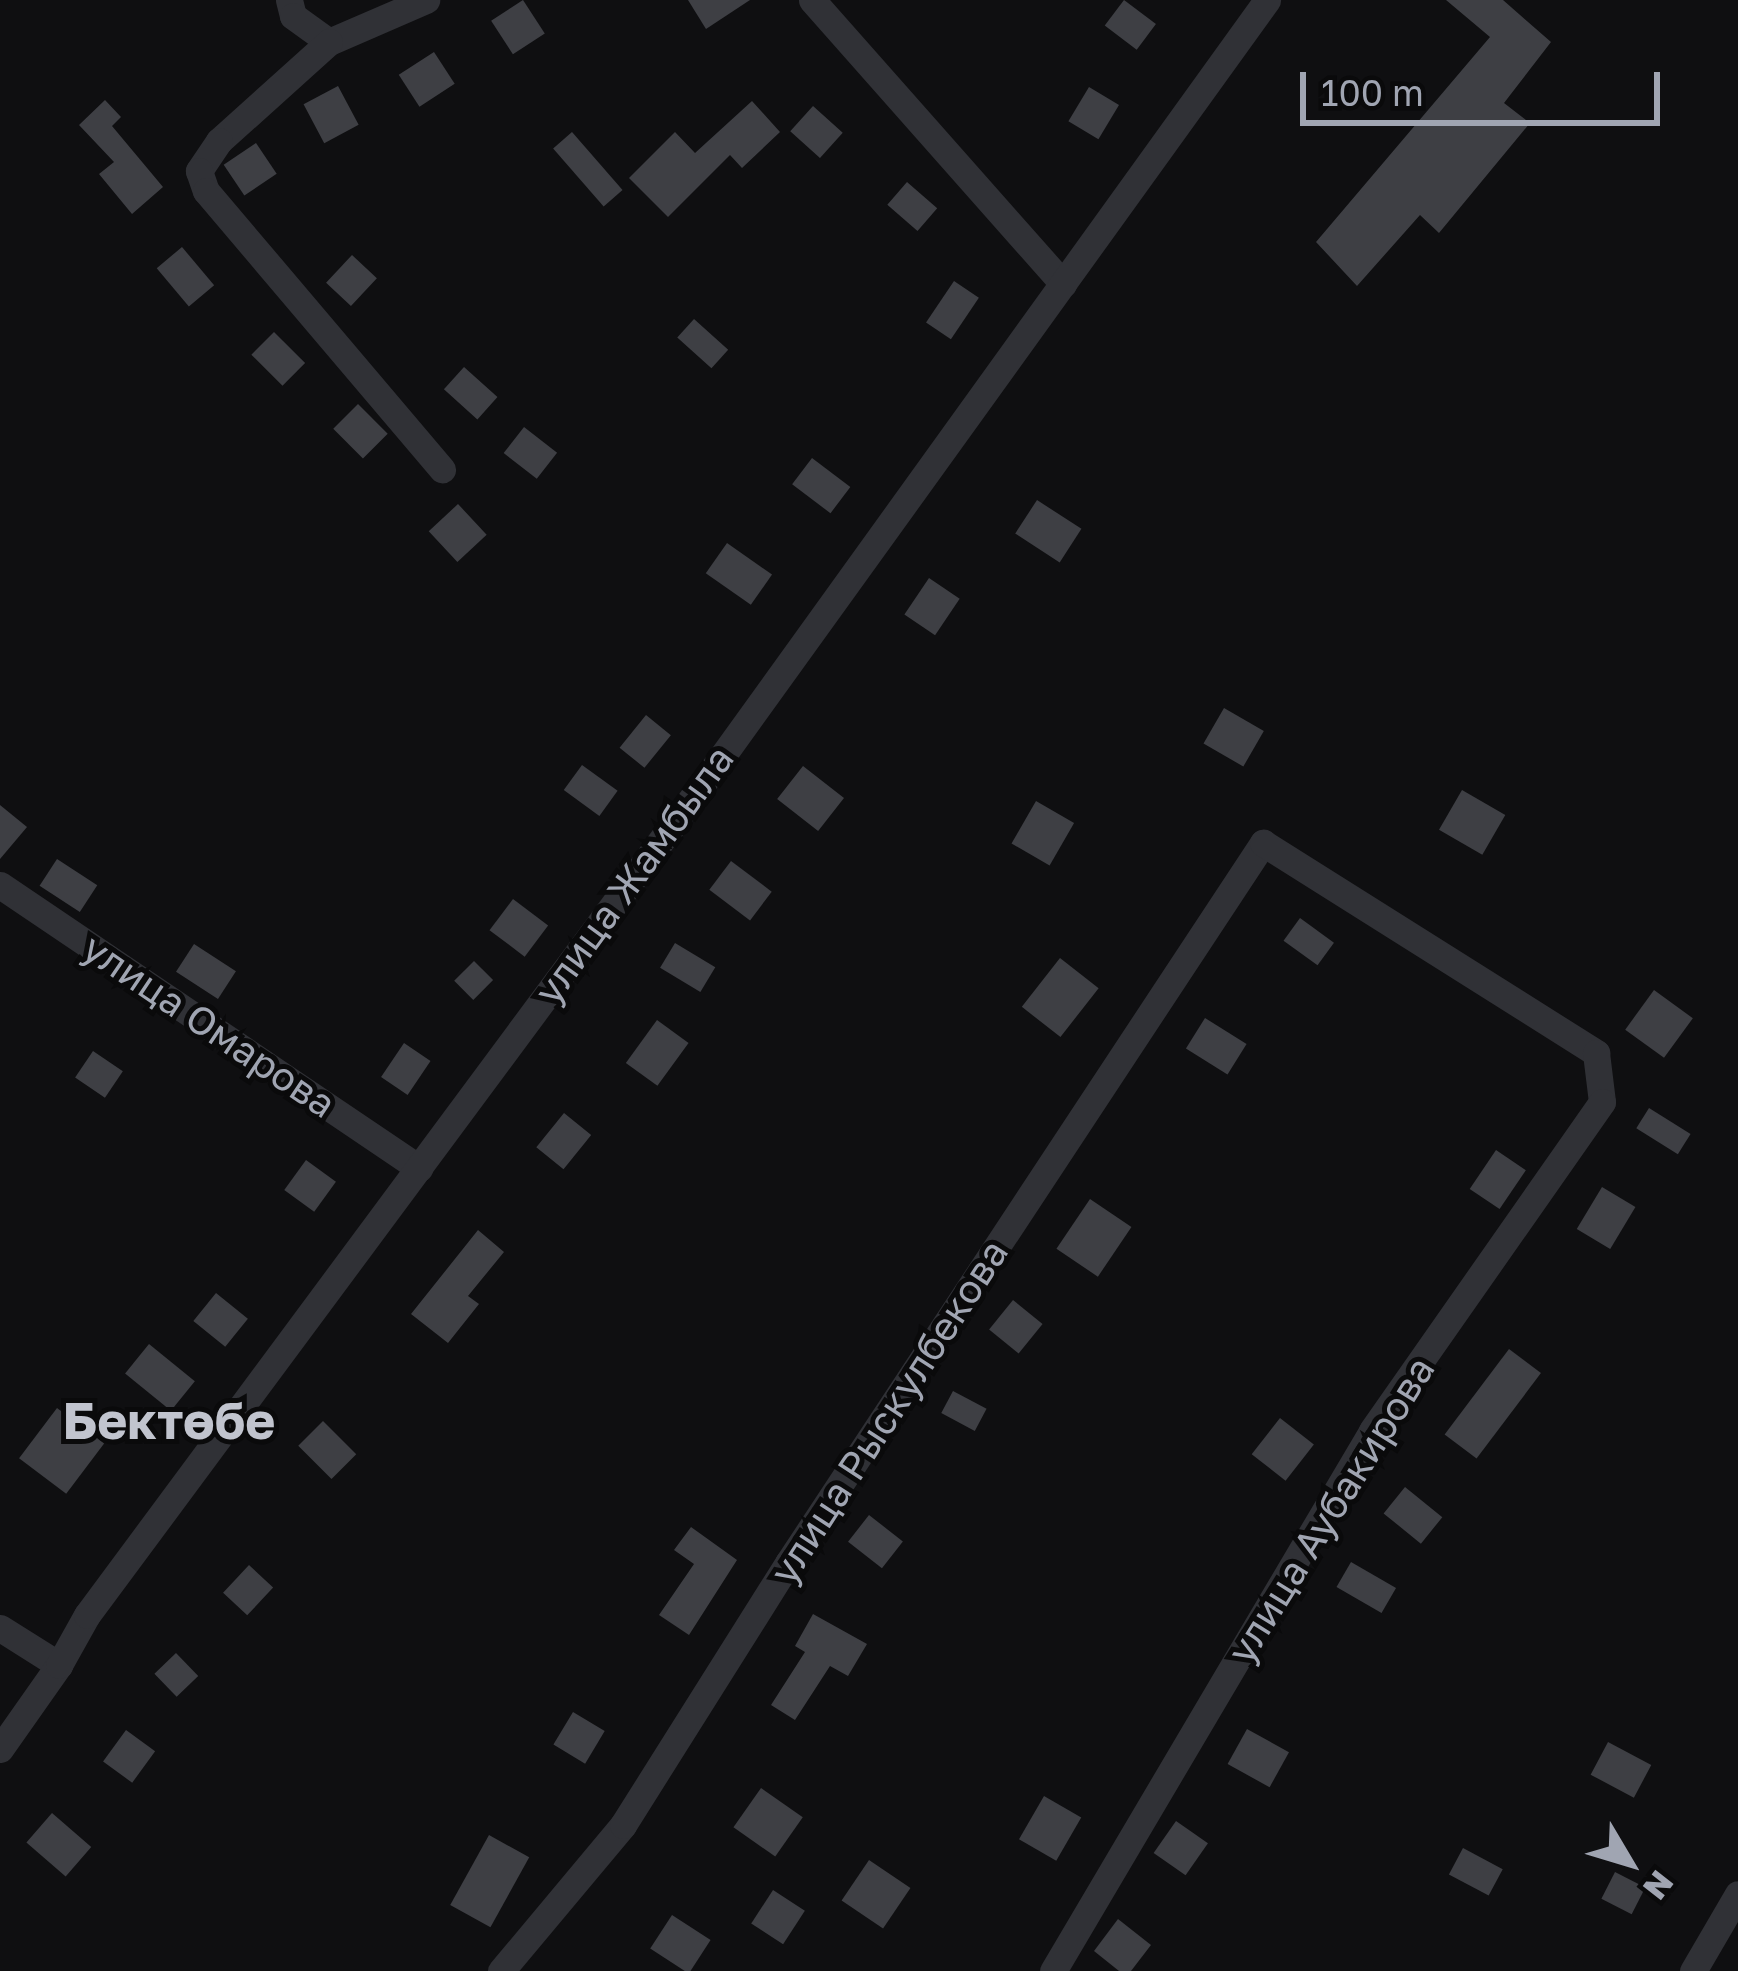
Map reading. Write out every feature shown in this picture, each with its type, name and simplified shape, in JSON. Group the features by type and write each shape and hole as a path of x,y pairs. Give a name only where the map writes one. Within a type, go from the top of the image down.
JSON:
{"street":[{"path":"289,0 293,16 329,41"},
{"path":"426,0 329,41 219,141 199,171 206,191 442,469"},
{"path":"812,0 1063,284"},
{"name":"улица Жамбыла","path":"0,1749 59,1665 87,1615 419,1168 1267,0"},
{"name":"улица Аубакирова","path":"1053,1971 1372,1431 1602,1102 1596,1054 1263,843"},
{"name":"улица Рыскулбекова","path":"502,1971 623,1825 788,1563 1263,843"},
{"name":"улица Омарова","path":"0,885 419,1168"},
{"path":"0,1628 59,1665"},
{"path":"1694,1971 1738,1894"}],"building":[{"path":"523,0 545,34 513,54 491,21"},
{"path":"688,0 750,0 706,29"},
{"path":"1124,0 1156,24 1137,50 1105,26"},
{"path":"1446,0 1503,0 1551,42 1504,103 1530,123 1439,233 1420,215 1357,286 1316,242 1490,37"},
{"path":"434,52 455,84 419,107 399,75"},
{"path":"338,86 359,125 324,143 304,104"},
{"path":"1089,87 1119,105 1098,139 1068,121"},
{"path":"105,100 121,117 112,126 163,187 132,214 99,174 114,162 79,125"},
{"path":"752,101 780,132 742,168 730,155 668,217 629,178 675,132 695,153"},
{"path":"813,106 843,133 820,158 790,131"},
{"path":"572,132 623,190 604,207 553,148"},
{"path":"256,143 277,174 244,195 224,165"},
{"path":"907,182 937,208 918,231 887,205"},
{"path":"182,247 214,285 189,307 157,268"},
{"path":"352,255 377,278 351,306 326,283"},
{"path":"954,281 979,298 951,339 926,322"},
{"path":"694,319 728,350 711,368 677,338"},
{"path":"274,332 305,363 282,386 251,355"},
{"path":"464,367 497,397 477,419 444,389"},
{"path":"358,404 388,434 363,458 333,429"},
{"path":"524,427 557,453 537,479 504,453"},
{"path":"812,458 850,487 830,513 792,484"},
{"path":"1037,500 1081,529 1060,562 1015,534"},
{"path":"458,504 487,535 457,562 429,531"},
{"path":"727,543 772,575 751,605 706,573"},
{"path":"929,578 960,599 935,635 904,614"},
{"path":"1224,708 1264,731 1243,767 1204,744"},
{"path":"646,715 671,735 644,768 620,748"},
{"path":"582,765 618,791 599,816 564,790"},
{"path":"803,766 844,798 818,831 777,799"},
{"path":"1462,790 1505,815 1482,855 1439,830"},
{"path":"1036,801 1074,823 1050,865 1012,843"},
{"path":"0,805 27,827 0,859"},
{"path":"57,859 97,885 80,912 40,886"},
{"path":"731,861 772,892 750,920 709,890"},
{"path":"513,899 548,925 525,957 490,930"},
{"path":"1300,918 1334,943 1318,965 1284,941"},
{"path":"675,943 715,967 700,992 660,968"},
{"path":"194,944 236,971 218,999 176,972"},
{"path":"1060,958 1099,988 1060,1037 1022,1007"},
{"path":"474,961 493,980 473,1000 454,981"},
{"path":"1654,990 1693,1018 1664,1058 1625,1030"},
{"path":"1205,1018 1247,1044 1227,1074 1186,1049"},
{"path":"657,1020 689,1043 657,1086 626,1063"},
{"path":"404,1043 431,1061 408,1095 381,1077"},
{"path":"93,1051 123,1071 105,1098 75,1078"},
{"path":"1649,1108 1691,1134 1678,1154 1636,1128"},
{"path":"564,1113 591,1135 564,1169 536,1147"},
{"path":"1496,1150 1526,1170 1500,1209 1470,1189"},
{"path":"306,1160 336,1182 314,1212 284,1190"},
{"path":"1602,1187 1635,1207 1610,1249 1577,1229"},
{"path":"1090,1199 1131,1227 1098,1277 1056,1249"},
{"path":"478,1230 504,1252 468,1296 479,1304 448,1343 411,1314"},
{"path":"216,1293 248,1319 225,1347 193,1321"},
{"path":"1013,1300 1043,1324 1019,1353 989,1330"},
{"path":"149,1344 195,1381 171,1411 125,1374"},
{"path":"1509,1349 1541,1373 1477,1459 1445,1434"},
{"path":"953,1391 987,1409 975,1431 941,1413"},
{"path":"57,1408 104,1444 66,1494 19,1458"},
{"path":"1280,1418 1314,1444 1286,1481 1252,1454"},
{"path":"323,1421 356,1454 331,1479 298,1446"},
{"path":"1405,1487 1442,1517 1421,1544 1384,1513"},
{"path":"869,1515 903,1541 882,1568 848,1542"},
{"path":"691,1527 737,1560 689,1635 659,1615 694,1564 674,1550"},
{"path":"1351,1562 1396,1588 1382,1613 1336,1587"},
{"path":"249,1565 273,1588 247,1615 223,1593"},
{"path":"813,1614 867,1644 848,1676 830,1666 795,1720 771,1705 805,1652 795,1646"},
{"path":"176,1653 198,1676 177,1697 154,1674"},
{"path":"573,1712 605,1731 585,1764 553,1745"},
{"path":"1247,1729 1289,1752 1270,1787 1228,1764"},
{"path":"126,1730 155,1751 132,1783 103,1762"},
{"path":"1608,1742 1651,1765 1634,1798 1591,1775"},
{"path":"761,1788 803,1817 775,1857 733,1827"},
{"path":"1044,1796 1081,1818 1056,1861 1019,1839"},
{"path":"52,1813 91,1847 66,1877 26,1842"},
{"path":"1176,1821 1208,1843 1186,1875 1154,1853"},
{"path":"489,1835 529,1857 490,1927 450,1905"},
{"path":"1463,1848 1503,1869 1489,1896 1449,1874"},
{"path":"869,1860 910,1888 883,1929 842,1901"},
{"path":"1615,1872 1645,1887 1632,1914 1601,1899"},
{"path":"773,1890 805,1911 783,1944 751,1924"},
{"path":"672,1915 711,1940 690,1971 650,1949"},
{"path":"1118,1919 1151,1945 1131,1971 1119,1971 1094,1951"}],"district":[{"name":"Бектөбе","path":"169,1420"}]}
